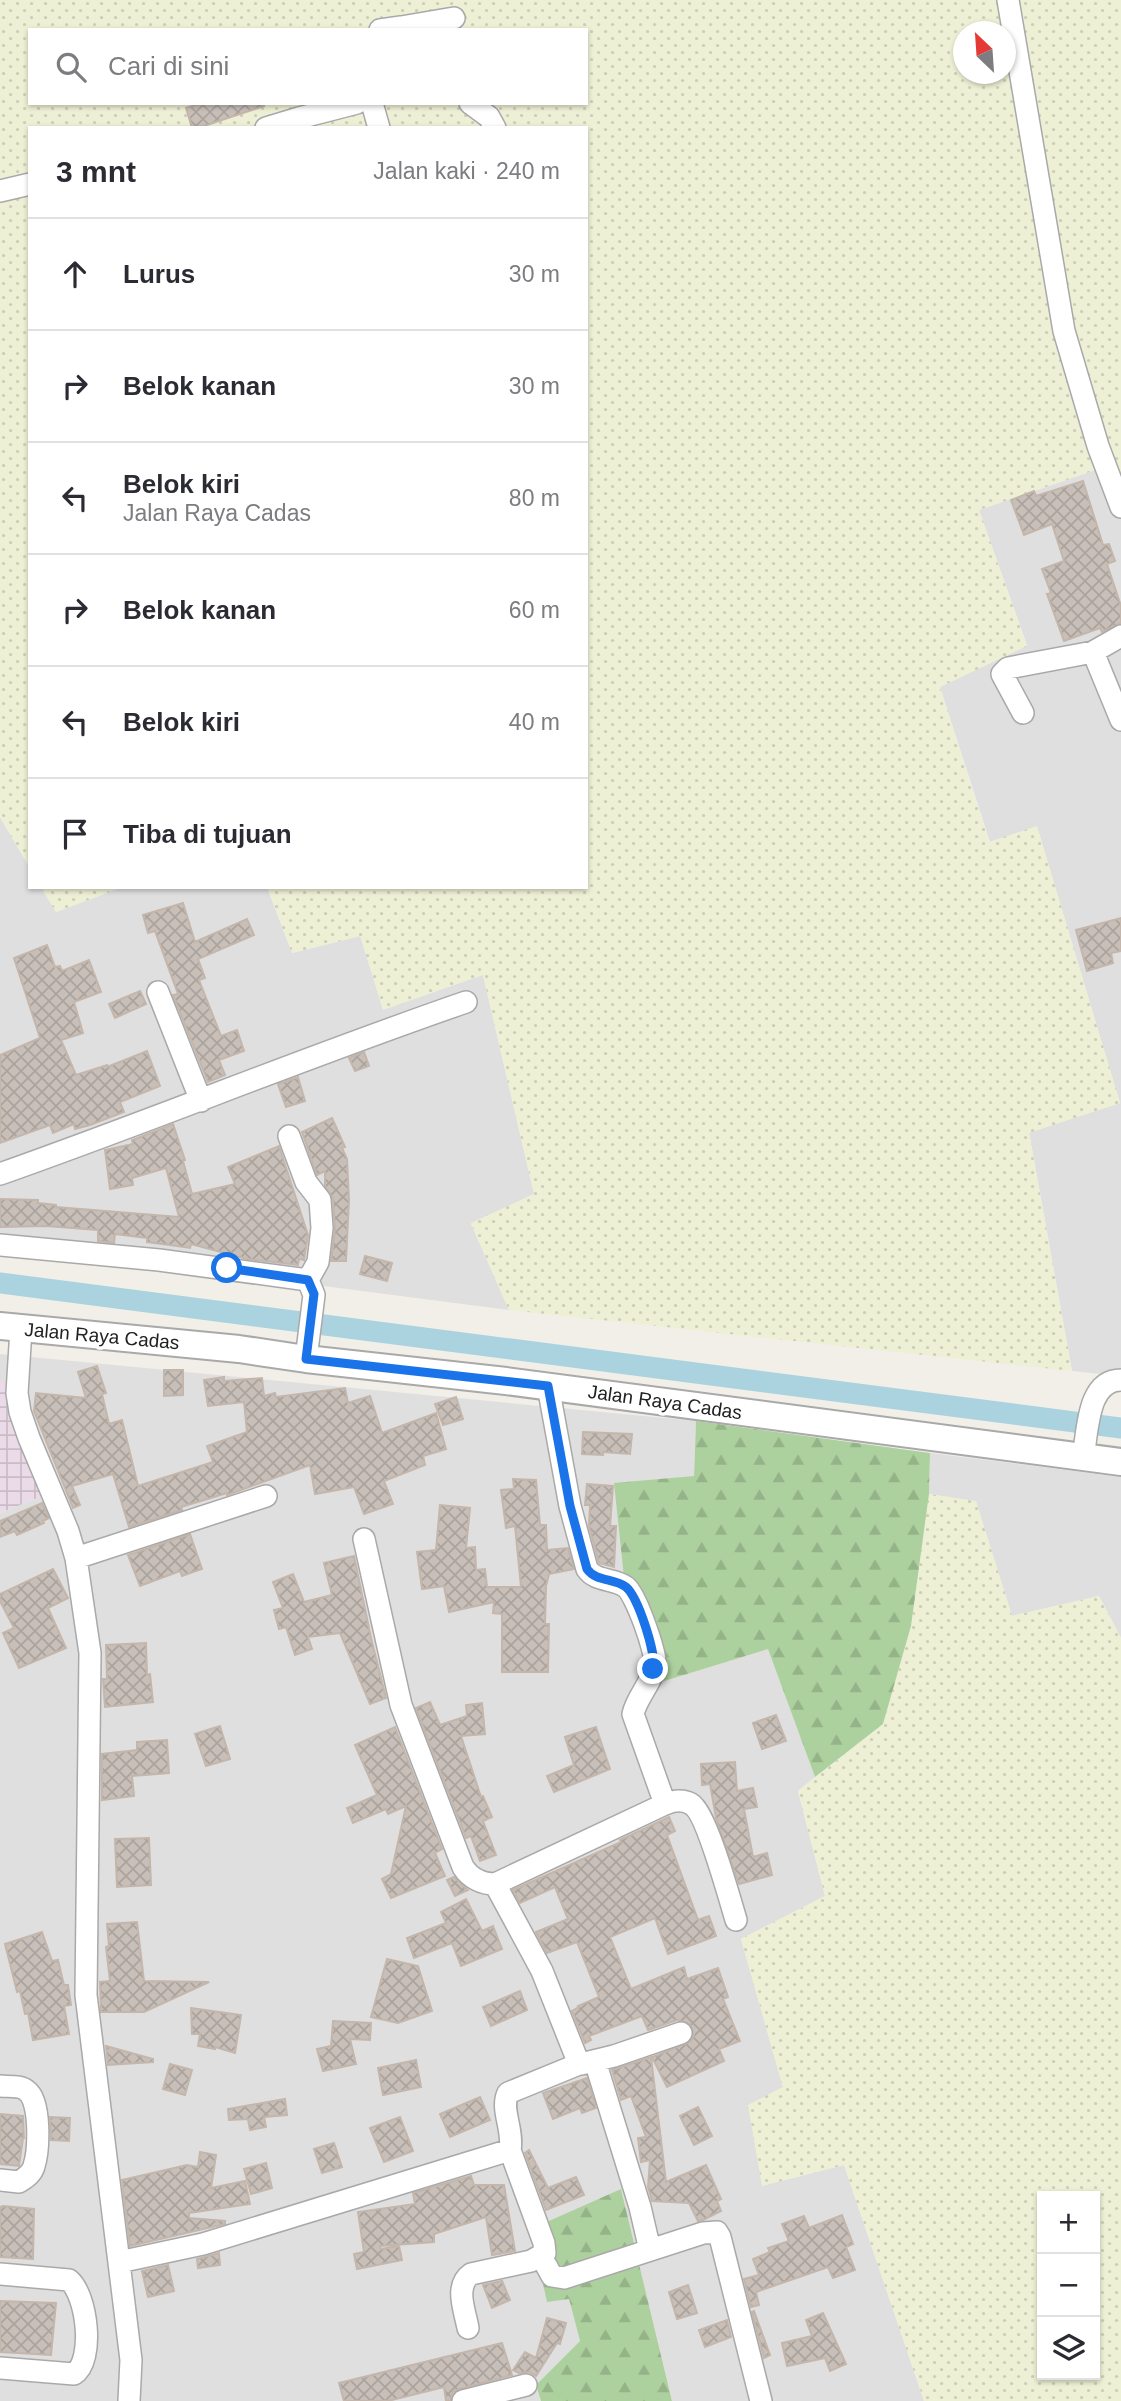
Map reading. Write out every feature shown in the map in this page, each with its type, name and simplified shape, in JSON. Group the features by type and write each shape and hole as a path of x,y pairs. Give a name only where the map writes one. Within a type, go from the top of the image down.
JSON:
{"street":[{"path":"1007,0 1064,331 1098,446 1121,507"},
{"path":"402,28 455,16"},
{"path":"280,126 300,123 352,105"},
{"path":"373,105 378,126"},
{"path":"473,105 489,117 494,126"},
{"path":"0,191 28,184"},
{"path":"1023,713 1002,674 1008,668 1093,652 1121,636"},
{"path":"1093,652 1121,720"},
{"path":"158,992 201,1101"},
{"path":"0,1174 201,1101 365,1036 466,1002"},
{"path":"289,1136 306,1182 320,1200 321,1228 318,1262 311,1287 307,1351"},
{"path":"0,1245 159,1260 311,1287"},
{"path":"10,1327 20,1412 68,1531 76,1558 90,1653 86,1995 131,2360 129,2401"},
{"name":"Jalan Raya Cadas","path":"10,1327 239,1349 307,1351 548,1386 1084,1452 1121,1462"},
{"path":"1084,1452 1094,1395 1106,1382 1121,1380"},
{"path":"548,1386 570,1506 587,1569 593,1576 616,1582 630,1592 654,1657 653,1669 635,1704 633,1714 664,1804"},
{"path":"76,1558 266,1496"},
{"path":"363,1539 401,1705 467,1874 479,1881 495,1884 664,1804 682,1801 697,1809 710,1839 736,1920"},
{"path":"495,1884 587,2063 639,2207 650,2250"},
{"path":"468,2328 462,2293 466,2278 471,2274 531,2261 545,2252 510,2150 512,2135 505,2102 508,2093 587,2063 681,2033"},
{"path":"0,2086 23,2088 29,2092 37,2106 37,2119 34,2168 19,2182 0,2180"},
{"path":"119,2262 203,2244 510,2150"},
{"path":"541,2256 552,2276 564,2277 703,2232 715,2232 719,2235 761,2401"},
{"path":"0,2274 69,2280 81,2299 85,2335 83,2363 74,2374 0,2368"},
{"path":"463,2401 526,2385"}],"shaded area":[{"path":"1104,467 1121,507 1121,1376 1072,1371 1029,1132 1120,1103 1037,827 990,842 940,687 1027,645 979,510"},
{"path":"0,817 28,865 28,889 42,889 56,912 118,889 268,889 292,953 360,936 483,975 534,1194 471,1224 509,1310 0,1244"},
{"path":"0,1354 696,1421 694,1476 659,1683 768,1648 815,1777 798,1791 825,1896 741,1939 783,2087 763,2185 844,2165 924,2401 672,2401 621,2189 547,2301 569,2299 580,2341 536,2385 541,2401 0,2401 0,1513 45,1495 10,1381 0,1381"},
{"path":"10,1380 45,1495 0,1513 0,1381"},
{"path":"930,1453 1121,1477 1121,1638 1099,1596 1012,1616 976,1502 929,1494"}],"green space":[{"path":"0,0 1121,0 1121,507 1104,467 979,510 1027,646 940,687 989,842 1037,826 1120,1103 1029,1133 1072,1371 509,1310 471,1223 534,1194 483,975 383,1010 360,936 292,953 268,889 588,889 588,126 28,126 28,865 0,817"},
{"path":"42,889 118,889 56,912"},
{"path":"696,1421 930,1453 929,1494 911,1626 883,1724 815,1777 768,1649 658,1683 626,1596 614,1483 694,1476"},
{"path":"929,1494 976,1501 1012,1616 1099,1596 1121,1638 1121,2401 924,2401 844,2165 762,2186 748,2105 783,2087 741,1939 825,1896 798,1791 883,1724 911,1626"},
{"path":"621,2189 672,2401 541,2401 536,2385 580,2341 569,2299 547,2302 531,2229"}],"building":[{"path":"196,105 264,106 204,126 191,126 186,108"},
{"path":"1083,481 1103,545 1109,544 1115,561 1107,564 1121,606 1121,623 1102,632 1100,628 1064,641 1047,594 1051,593 1042,569 1064,561 1052,524 1024,535 1011,500 1034,491 1036,496"},
{"path":"183,903 195,942 247,919 254,935 198,959 205,978 199,980 221,1036 237,1030 244,1051 219,1060 225,1075 208,1082 173,995 178,994 155,931 148,933 143,915"},
{"path":"1121,918 1121,951 1111,953 1113,963 1087,971 1076,930"},
{"path":"47,945 55,967 60,966 62,971 89,960 101,992 74,1002 83,1033 61,1040 76,1075 107,1067 147,1051 160,1086 120,1102 124,1112 90,1125 75,1129 74,1124 53,1133 50,1125 0,1143 0,1055 40,1038 14,958"},
{"path":"140,991 146,1004 115,1018 109,1004"},
{"path":"364,1052 369,1066 355,1071 349,1058"},
{"path":"298,1077 305,1101 286,1107 278,1084"},
{"path":"332,1118 345,1147 342,1148 347,1159 349,1200 346,1261 331,1261 335,1229 333,1199 325,1186 325,1171 317,1175 302,1132"},
{"path":"173,1124 185,1160 183,1161 192,1194 235,1184 228,1167 279,1146 308,1235 304,1260 299,1259 298,1265 247,1259 191,1244 190,1248 115,1234 114,1243 98,1241 98,1230 46,1226 0,1227 0,1199 38,1200 38,1203 56,1207 179,1217 166,1168 132,1178 133,1185 110,1189 105,1150 133,1144 132,1140"},
{"path":"365,1256 392,1263 387,1281 360,1274"},
{"path":"97,1366 106,1393 102,1394 109,1424 122,1420 138,1486 213,1462 207,1446 247,1432 244,1402 208,1406 204,1380 224,1377 224,1381 262,1378 264,1396 275,1393 276,1397 345,1388 348,1403 370,1396 382,1433 436,1413 446,1449 423,1456 425,1465 384,1481 393,1504 364,1514 354,1487 315,1494 310,1465 129,1527 113,1474 72,1486 80,1505 73,1508 34,1411 36,1393 86,1398 78,1372"},
{"path":"164,1370 183,1370 183,1395 164,1396"},
{"path":"456,1397 463,1419 443,1425 435,1404"},
{"path":"583,1432 632,1434 630,1454 582,1454"},
{"path":"513,1479 536,1480 540,1525 546,1525 547,1550 568,1548 574,1569 549,1574 545,1624 549,1624 548,1672 502,1672 502,1614 493,1613 494,1602 449,1612 444,1586 422,1589 417,1552 436,1550 440,1505 470,1508 466,1548 475,1547 476,1570 485,1569 487,1587 521,1587 515,1526 506,1528 501,1490 514,1489"},
{"path":"587,1484 613,1486 610,1526 616,1526 614,1567 599,1563 589,1526 590,1505 585,1505"},
{"path":"42,1503 49,1518 43,1521 44,1523 17,1535 15,1531 0,1537 0,1521"},
{"path":"190,1534 202,1569 182,1576 180,1571 140,1586 128,1555"},
{"path":"354,1556 386,1698 370,1704 340,1633 308,1637 312,1649 295,1655 286,1627 279,1629 274,1610 283,1608 273,1582 293,1574 304,1602 332,1595 324,1563"},
{"path":"53,1569 68,1598 48,1608 66,1648 19,1668 3,1633 14,1628 0,1601 0,1594"},
{"path":"146,1643 147,1675 150,1674 153,1702 105,1707 103,1679 107,1679 106,1645"},
{"path":"430,1702 440,1725 467,1716 466,1705 482,1703 485,1734 461,1736 481,1797 483,1796 492,1817 483,1821 496,1855 480,1861 471,1836 466,1838 416,1708"},
{"path":"776,1715 786,1741 762,1749 753,1723"},
{"path":"220,1726 230,1759 206,1766 195,1734"},
{"path":"395,1727 442,1849 435,1853 445,1876 391,1898 382,1879 391,1874 406,1806 388,1814 386,1809 353,1823 347,1808 377,1795 355,1745"},
{"path":"596,1727 610,1769 554,1792 547,1776 574,1765 565,1737"},
{"path":"167,1740 169,1773 132,1776 134,1796 102,1800 102,1754 137,1750 137,1742"},
{"path":"735,1762 737,1791 753,1788 757,1807 744,1809 753,1857 767,1853 772,1875 739,1884 716,1818 710,1784 702,1785 701,1764"},
{"path":"669,1817 675,1831 667,1835 698,1920 709,1916 716,1936 668,1954 655,1918 610,1937 631,1989 684,1967 687,1979 718,1968 728,1997 723,1999 740,2041 719,2049 724,2061 667,2087 652,2057 690,2042 694,2035 690,2024 677,2020 648,2030 642,2016 589,2036 591,2040 585,2043 572,2011 599,1997 577,1942 547,1953 536,1932 568,1919 555,1887 520,1903 513,1890 621,1842 620,1840"},
{"path":"149,1838 151,1885 117,1887 115,1839"},
{"path":"454,1877 468,1890 455,1896 447,1880"},
{"path":"466,1899 482,1931 493,1926 502,1949 461,1966 452,1943 414,1958 407,1938 446,1923 441,1912"},
{"path":"137,1922 144,1981 209,1982 144,2012 101,2012 100,1982 110,1981 106,1947 109,1946 107,1924"},
{"path":"42,1932 52,1961 58,1960 64,1985 68,1985 71,2005 64,2006 69,2034 33,2040 28,2013 25,2014 20,1991 17,1992 5,1944"},
{"path":"387,1959 418,1966 432,2011 398,2023 371,2017"},
{"path":"520,1991 527,2010 491,2026 483,2007"},
{"path":"191,2008 241,2015 235,2053 215,2047 198,2046 200,2034 192,2034"},
{"path":"333,2021 371,2023 370,2040 350,2039 356,2064 323,2071 317,2049 331,2046"},
{"path":"106,2046 153,2059 153,2062 108,2065"},
{"path":"651,2057 666,2182 706,2165 721,2199 717,2201 721,2211 703,2220 698,2221 689,2203 652,2201 648,2187 650,2160 641,2162 638,2138 646,2137 631,2096 621,2100 612,2070"},
{"path":"416,2060 421,2087 383,2095 378,2068"},
{"path":"170,2064 192,2070 185,2095 163,2089"},
{"path":"587,2078 596,2108 582,2113 580,2108 553,2119 543,2093"},
{"path":"480,2097 490,2120 450,2137 440,2114"},
{"path":"285,2099 287,2115 264,2117 266,2127 250,2130 248,2119 229,2120 228,2109"},
{"path":"698,2107 712,2136 694,2145 680,2116"},
{"path":"0,2114 23,2116 24,2138 19,2166 0,2164"},
{"path":"50,2117 70,2118 69,2141 51,2140"},
{"path":"400,2117 413,2151 384,2162 370,2128"},
{"path":"334,2143 342,2167 322,2173 314,2149"},
{"path":"529,2150 548,2188 576,2177 584,2195 546,2210 525,2153"},
{"path":"200,2152 216,2155 211,2188 245,2181 250,2204 189,2213 189,2218 225,2221 225,2224 130,2246 122,2180 187,2165 198,2167"},
{"path":"266,2163 272,2188 251,2194 244,2169"},
{"path":"471,2176 474,2185 504,2185 515,2251 492,2255 486,2217 434,2234 434,2242 380,2246 381,2249 399,2246 402,2260 357,2269 354,2254 364,2252 358,2212 415,2204 413,2193"},
{"path":"0,2207 34,2209 33,2259 0,2257"},
{"path":"842,2215 853,2244 846,2247 855,2270 833,2278 828,2267 756,2292 759,2305 751,2307 744,2279 759,2275 753,2259 770,2252 768,2248 789,2241 782,2224 804,2216 809,2228"},
{"path":"219,2253 220,2265 198,2268 197,2259"},
{"path":"168,2265 174,2291 148,2297 142,2271"},
{"path":"502,2281 510,2300 492,2308 483,2285"},
{"path":"688,2285 697,2313 677,2319 669,2292"},
{"path":"0,2301 56,2303 51,2355 0,2352"},
{"path":"754,2311 770,2355 764,2358 752,2312"},
{"path":"823,2313 846,2364 830,2371 825,2358 787,2366 782,2343 812,2336 806,2320"},
{"path":"547,2318 566,2323 560,2344 557,2343 536,2376 529,2372 519,2373 513,2370 525,2352 536,2358"},
{"path":"727,2320 731,2337 705,2347 699,2330"},
{"path":"502,2343 512,2375 459,2389 453,2392 450,2401 446,2401 444,2387 388,2401 344,2401 339,2383"}],"waterway":[{"path":"0,1283 1121,1428"}],"route":[{"path":"227,1268 308,1280 314,1294 306,1359 548,1386 570,1506 587,1569 593,1576 616,1582 630,1592 654,1657 653,1669"}]}
